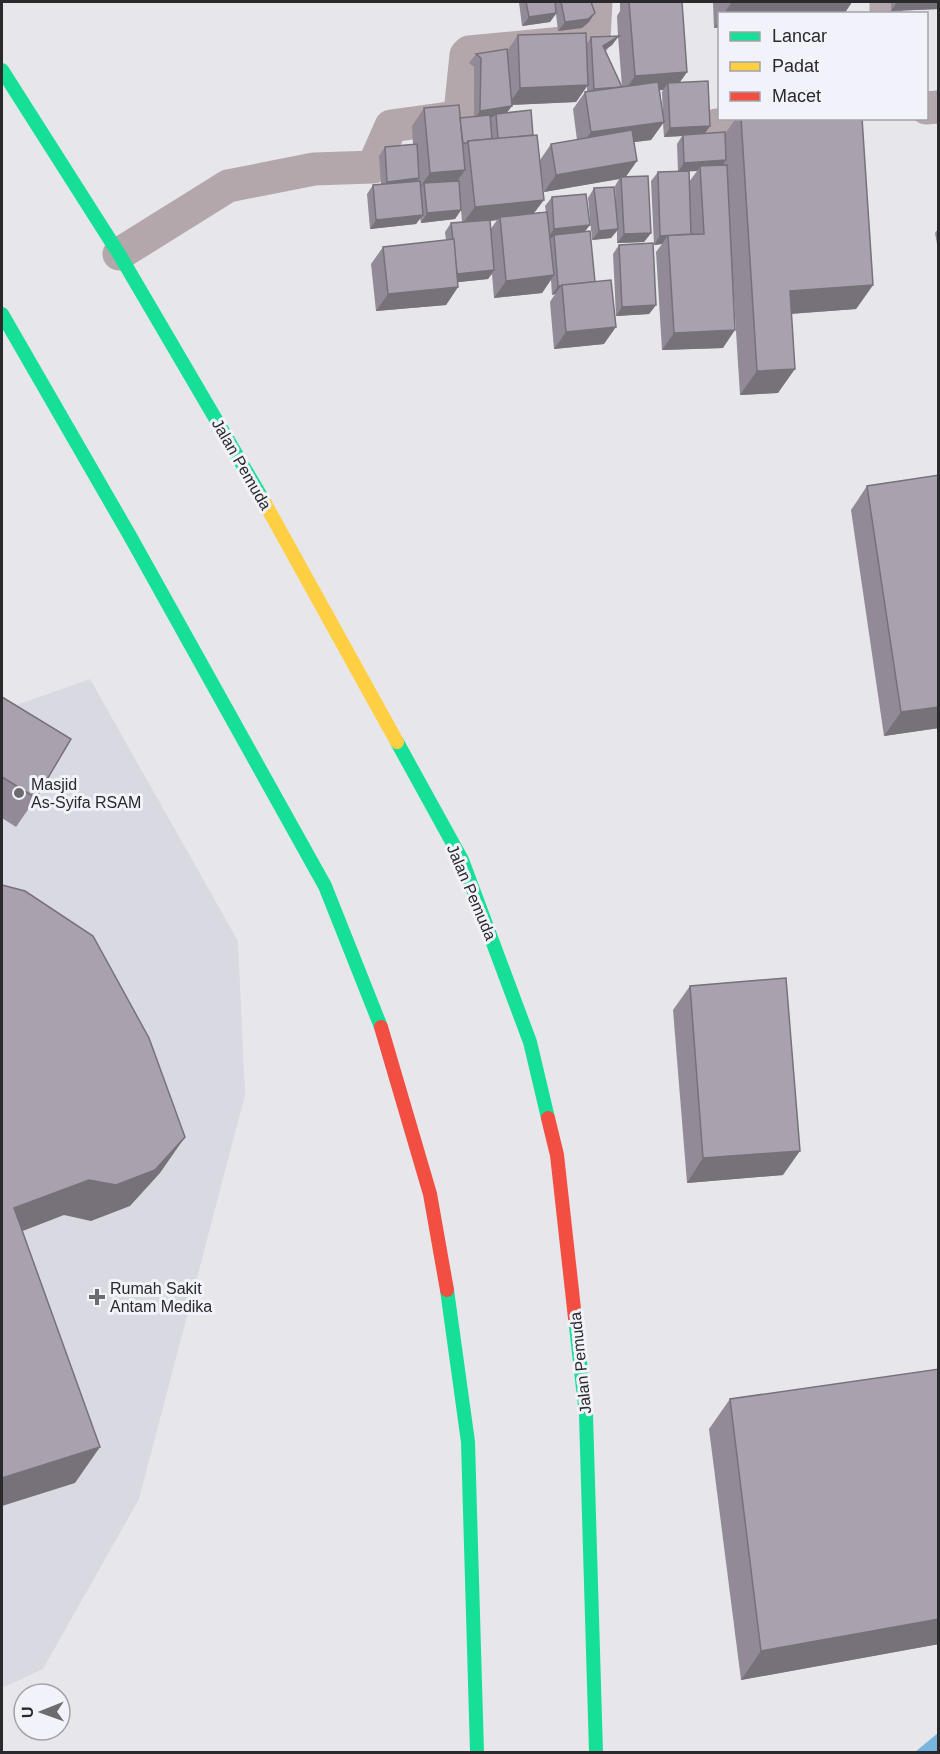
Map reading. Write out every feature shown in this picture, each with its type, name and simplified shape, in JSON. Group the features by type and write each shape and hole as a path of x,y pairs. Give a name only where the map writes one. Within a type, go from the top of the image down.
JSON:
{"main road":[{"name":"Jalan Pemuda","path":"2,70 119,254 273,516 462,861 530,1042 557,1155 586,1415 596,1752"},
{"path":"2,314 119,517 320,876 382,1030 430,1194 446,1283 468,1442 477,1752"}],"street":[{"path":"119,254 228,186 314,169 373,167 391,126 456,117 460,113 466,56 469,52 594,40 596,2"},
{"path":"717,125 769,120"}],"shaded area":[{"name":"Rumah Sakit Antam Medika","path":"90,679 238,941 245,1095 139,1499 43,1669 2,1688 2,710"}],"water":[{"path":"938,1733 938,1752 915,1752"}],"building":[{"path":"526,2 555,2 556,13 529,17"},
{"path":"561,2 591,2 595,13 588,19 565,22"},
{"path":"629,2 682,2 687,72 635,76"},
{"path":"731,2 787,2 731,3"},
{"path":"586,33 588,85 520,88 518,35"},
{"path":"619,36 603,46 622,87 594,89 591,37"},
{"path":"507,49 512,106 480,111 481,58 476,54"},
{"path":"708,81 710,126 670,128 668,83"},
{"path":"658,82 664,122 591,132 585,92"},
{"path":"459,105 465,170 430,173 424,108"},
{"path":"531,110 533,135 498,139 496,114"},
{"path":"490,115 492,139 463,143 460,118"},
{"path":"741,120 862,120 873,285 790,291 795,369 757,371"},
{"path":"632,130 637,161 556,175 551,144"},
{"path":"725,132 726,160 684,163 683,135"},
{"path":"537,135 544,200 475,207 468,141"},
{"path":"417,144 419,178 387,182 385,147"},
{"path":"727,165 735,330 674,333 668,235 704,234 700,166"},
{"path":"689,171 691,234 660,236 658,172"},
{"path":"648,176 651,233 624,234 621,177"},
{"path":"420,181 423,215 376,220 373,185"},
{"path":"459,181 461,210 427,213 424,183"},
{"path":"614,187 618,229 599,231 594,188"},
{"path":"586,194 590,225 554,229 552,197"},
{"path":"547,212 554,275 506,281 500,217"},
{"path":"490,220 494,270 457,274 451,223"},
{"path":"590,231 595,282 558,286 554,235"},
{"path":"454,239 458,287 388,294 383,247"},
{"path":"653,243 656,305 622,307 619,245"},
{"path":"611,280 616,327 566,332 562,285"},
{"path":"939,475 939,707 901,712 867,486"},
{"path":"2,697 71,739 36,798 2,777"},
{"path":"2,885 25,891 93,936 149,1038 185,1137 155,1170 116,1185 89,1180 14,1208 100,1447 2,1478"},
{"path":"786,978 800,1151 703,1158 690,986"},
{"path":"939,1369 939,1619 761,1651 730,1399"}],"traffic: fast":[{"path":"2,70 119,254 262,498"},
{"path":"2,314 130,536 325,886 381,1027"},
{"path":"397,742 462,860 530,1042 548,1118"},
{"path":"447,1290 468,1442 477,1752"},
{"path":"575,1318 586,1415 596,1752"}],"traffic: slow":[{"path":"262,498 397,742"}],"traffic: jam":[{"path":"381,1027 430,1194 447,1290"},
{"path":"548,1118 557,1155 575,1318"}],"place":[{"name":"Masjid As-Syifa RSAM","path":"19,793"},
{"name":"Rumah Sakit Antam Medika","path":"97,1297"}]}
